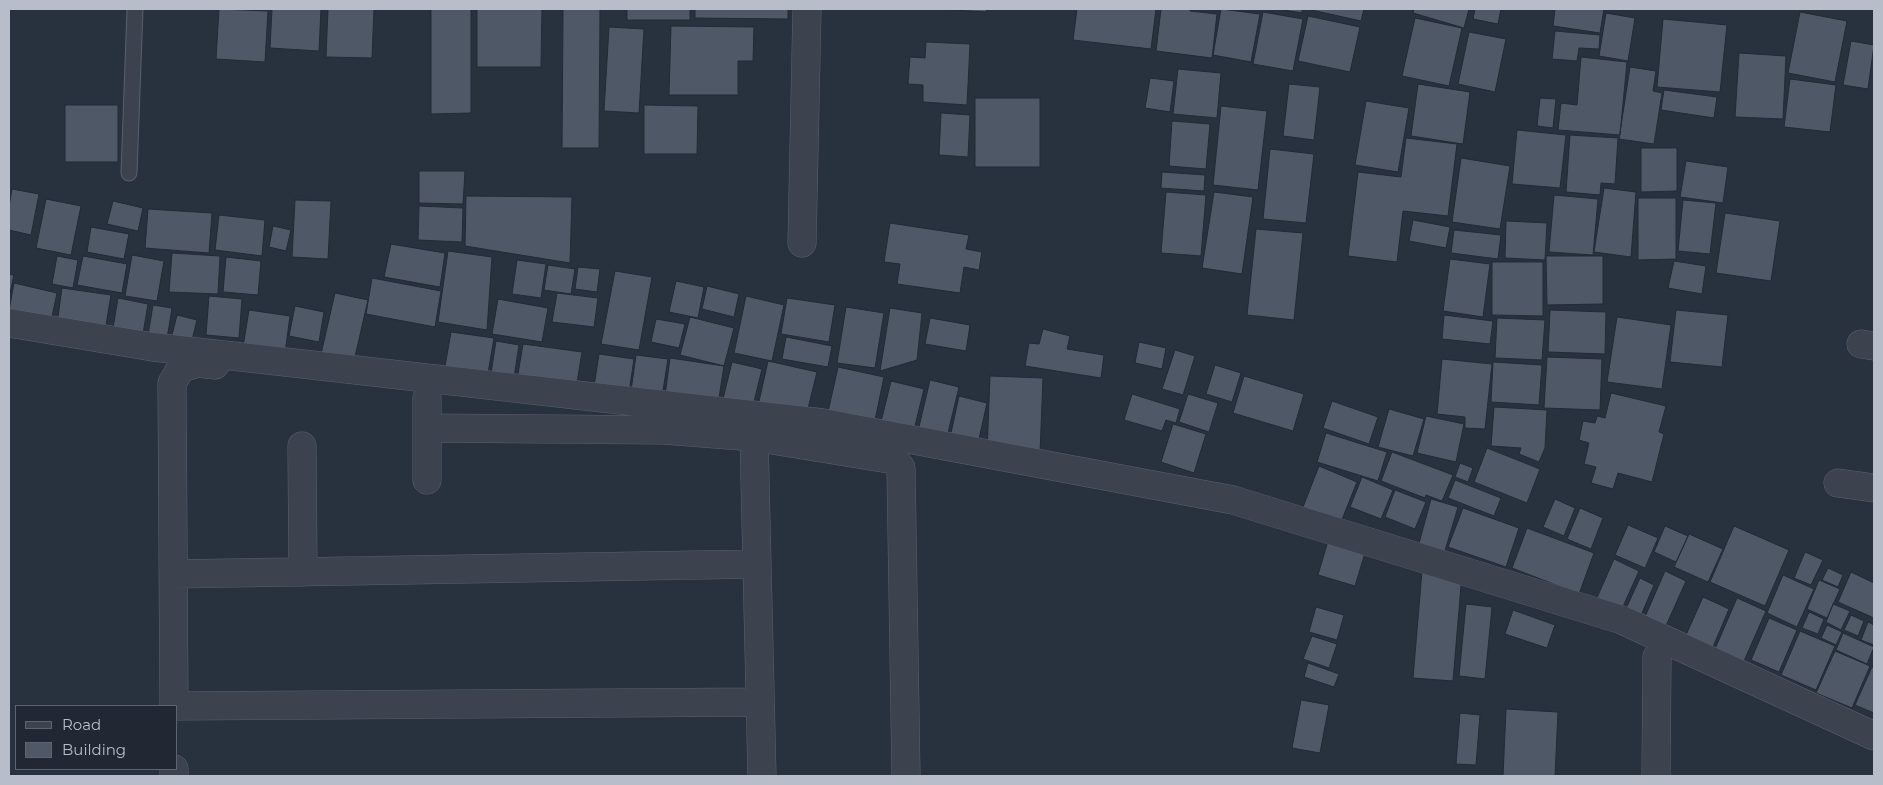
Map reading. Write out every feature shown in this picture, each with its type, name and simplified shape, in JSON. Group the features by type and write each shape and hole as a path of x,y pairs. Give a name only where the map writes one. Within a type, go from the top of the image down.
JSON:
{"street":[{"path":"802,242 808,9"},
{"path":"9,323 153,347 823,424 1233,500 1622,620 1874,736"},
{"path":"174,705 172,382 181,368 198,363 265,372"},
{"path":"427,398 427,480"},
{"path":"428,428 664,430 754,437 895,460 901,468 906,776"},
{"path":"754,437 762,776"},
{"path":"302,446 303,572"},
{"path":"1838,483 1874,488"},
{"path":"174,574 757,564"},
{"path":"1656,776 1658,657"},
{"path":"178,706 760,702"}],"lane":[{"path":"129,173 135,9"}],"building":[{"path":"219,9 268,11 265,62 216,59"},
{"path":"272,9 321,9 319,51 270,48"},
{"path":"328,9 374,9 372,58 326,57"},
{"path":"431,9 471,9 471,113 431,114"},
{"path":"477,9 542,9 541,67 477,67"},
{"path":"563,9 600,9 599,148 562,148"},
{"path":"627,9 690,9 690,20 627,20"},
{"path":"695,9 788,9 788,19 695,18"},
{"path":"937,9 987,9 986,12"},
{"path":"1077,9 1156,9 1151,49 1073,40"},
{"path":"1161,9 1190,9 1190,11 1217,14 1212,58 1156,51"},
{"path":"1221,9 1260,14 1251,62 1213,55"},
{"path":"1277,9 1302,9 1302,13"},
{"path":"1307,9 1364,9 1361,21"},
{"path":"1414,9 1469,9 1464,28 1413,13"},
{"path":"1475,9 1501,9 1498,24 1473,19"},
{"path":"1555,9 1604,9 1600,33 1553,26"},
{"path":"1263,12 1303,19 1293,71 1253,64"},
{"path":"1800,12 1847,21 1835,82 1788,73"},
{"path":"1606,13 1635,18 1628,61 1599,56"},
{"path":"1308,16 1360,27 1350,72 1298,61"},
{"path":"1415,18 1462,28 1449,86 1402,76"},
{"path":"1663,19 1727,25 1720,92 1657,87"},
{"path":"671,26 754,27 753,61 738,61 738,95 669,95"},
{"path":"609,27 644,29 639,113 604,111"},
{"path":"1555,31 1600,35 1599,49 1579,48 1577,61 1552,59"},
{"path":"1469,32 1506,39 1495,92 1458,84"},
{"path":"1851,41 1874,45 1868,89 1843,85"},
{"path":"926,42 970,44 967,105 923,102 923,85 908,84 910,57 925,58"},
{"path":"1739,53 1786,56 1783,119 1735,117"},
{"path":"1581,57 1627,62 1620,135 1558,130 1561,103 1577,105"},
{"path":"1630,67 1656,71 1653,91 1662,93 1654,144 1619,139"},
{"path":"1178,69 1221,73 1217,118 1173,114"},
{"path":"1150,78 1174,81 1170,112 1145,108"},
{"path":"1790,79 1836,85 1830,132 1784,127"},
{"path":"1289,84 1320,87 1314,140 1283,136"},
{"path":"1418,84 1470,92 1463,144 1411,136"},
{"path":"1664,90 1717,97 1714,118 1661,110"},
{"path":"975,98 1040,98 1040,167 975,167"},
{"path":"1540,98 1556,99 1553,128 1537,126"},
{"path":"1366,101 1409,108 1398,172 1355,165"},
{"path":"65,105 118,105 118,162 65,162"},
{"path":"644,105 698,106 697,154 644,154"},
{"path":"1221,106 1267,111 1258,190 1213,185"},
{"path":"941,113 970,115 968,157 939,155"},
{"path":"1172,121 1210,124 1206,169 1169,166"},
{"path":"1517,130 1566,135 1560,188 1512,184"},
{"path":"1570,135 1618,138 1615,184 1601,183 1600,195 1566,192"},
{"path":"1406,138 1457,144 1448,216 1403,211 1397,262 1348,256 1358,172 1401,177"},
{"path":"1641,148 1677,148 1677,191 1641,192"},
{"path":"1270,149 1314,154 1306,223 1263,219"},
{"path":"1461,158 1510,166 1500,229 1452,222"},
{"path":"1686,161 1728,167 1723,203 1680,197"},
{"path":"419,171 465,171 463,204 419,203"},
{"path":"1162,172 1205,175 1204,191 1161,188"},
{"path":"1604,188 1636,192 1631,257 1594,252"},
{"path":"12,189 39,194 31,235 9,230 9,206"},
{"path":"1166,192 1206,195 1201,256 1161,253"},
{"path":"1214,192 1253,197 1242,274 1202,268"},
{"path":"1554,195 1598,199 1593,255 1549,252"},
{"path":"466,196 572,197 570,263 465,246"},
{"path":"1638,198 1676,198 1676,259 1638,260"},
{"path":"46,199 81,206 71,255 36,248"},
{"path":"295,200 331,201 328,259 292,257"},
{"path":"1683,200 1716,203 1710,254 1678,251"},
{"path":"113,201 143,208 138,231 107,224"},
{"path":"419,206 463,208 462,242 418,240"},
{"path":"148,209 212,213 209,253 145,248"},
{"path":"1725,213 1780,221 1771,281 1716,273"},
{"path":"219,215 265,220 262,256 215,250"},
{"path":"1413,220 1450,227 1446,248 1409,241"},
{"path":"1506,221 1547,223 1545,260 1505,258"},
{"path":"890,223 969,235 966,249 982,252 979,270 964,267 960,293 897,284 900,264 884,262"},
{"path":"273,226 291,230 286,251 269,247"},
{"path":"91,227 129,234 124,259 87,252"},
{"path":"1256,229 1303,233 1294,320 1247,315"},
{"path":"1454,230 1501,235 1498,259 1451,253"},
{"path":"391,244 445,253 440,287 384,277"},
{"path":"448,251 492,257 487,330 438,322"},
{"path":"172,253 220,256 218,294 169,292"},
{"path":"132,255 164,261 157,301 125,296"},
{"path":"57,256 78,260 73,288 52,284"},
{"path":"83,256 127,264 122,293 77,285"},
{"path":"1546,256 1603,256 1603,304 1547,305"},
{"path":"226,257 261,261 258,295 223,292"},
{"path":"1450,259 1490,264 1483,317 1443,311"},
{"path":"517,260 546,264 541,298 512,294"},
{"path":"1674,261 1706,266 1702,294 1668,288"},
{"path":"1492,262 1543,262 1543,316 1492,315"},
{"path":"548,265 575,269 571,294 544,290"},
{"path":"578,267 600,269 597,292 575,289"},
{"path":"615,271 652,277 639,350 601,344"},
{"path":"9,274 14,275 9,297"},
{"path":"372,278 441,291 435,327 366,314"},
{"path":"676,281 704,287 698,318 669,312"},
{"path":"14,283 57,293 51,321 9,311"},
{"path":"707,286 739,294 734,317 702,309"},
{"path":"62,288 111,295 105,331 57,324"},
{"path":"335,293 368,300 354,361 321,354"},
{"path":"557,293 598,298 594,327 552,322"},
{"path":"209,296 242,299 239,338 206,335"},
{"path":"746,296 784,305 772,361 734,353"},
{"path":"118,298 148,304 143,334 113,328"},
{"path":"787,298 835,305 829,342 781,334"},
{"path":"498,299 548,308 542,342 492,334"},
{"path":"153,305 172,308 167,339 148,335"},
{"path":"295,306 324,312 319,342 289,336"},
{"path":"846,307 884,313 875,368 837,363"},
{"path":"890,308 922,313 917,360 880,371"},
{"path":"249,310 290,316 285,353 243,347"},
{"path":"1550,310 1606,312 1605,354 1548,352"},
{"path":"1676,310 1728,315 1722,367 1670,362"},
{"path":"177,315 197,320 191,344 171,339"},
{"path":"1444,315 1493,321 1490,344 1442,339"},
{"path":"690,317 734,328 724,366 680,355"},
{"path":"1617,317 1671,325 1662,389 1607,382"},
{"path":"930,318 970,325 966,351 925,344"},
{"path":"1497,318 1545,320 1542,360 1495,358"},
{"path":"656,319 685,324 679,348 651,342"},
{"path":"1043,329 1070,336 1067,349 1104,355 1101,378 1025,366 1029,343 1039,344"},
{"path":"451,332 494,338 487,379 444,372"},
{"path":"786,337 832,346 828,367 782,359"},
{"path":"496,341 519,345 513,384 490,380"},
{"path":"1139,342 1166,348 1162,369 1135,363"},
{"path":"523,344 582,352 576,389 517,380"},
{"path":"1175,350 1195,356 1183,395 1162,389"},
{"path":"599,354 634,359 628,399 593,393"},
{"path":"636,355 668,359 661,403 630,398"},
{"path":"1547,357 1602,359 1600,410 1544,408"},
{"path":"670,358 724,366 717,411 664,403"},
{"path":"1442,359 1492,364 1485,429 1465,428 1465,417 1437,414"},
{"path":"768,361 817,372 806,417 758,406"},
{"path":"732,362 762,369 751,414 721,407"},
{"path":"1493,362 1542,365 1539,405 1491,402"},
{"path":"1215,365 1241,373 1232,402 1206,394"},
{"path":"838,367 884,377 873,430 826,421"},
{"path":"990,376 1043,378 1040,454 987,453"},
{"path":"1244,376 1304,394 1293,431 1233,413"},
{"path":"930,380 959,387 947,437 918,431"},
{"path":"891,381 924,389 913,434 880,426"},
{"path":"1611,393 1666,406 1659,432 1664,434 1652,482 1618,473 1613,489 1591,483 1596,467 1584,464 1589,443 1579,440 1583,421 1595,423 1597,416 1605,418"},
{"path":"1132,394 1180,409 1176,423 1166,420 1162,431 1124,420"},
{"path":"1188,394 1218,403 1209,432 1179,422"},
{"path":"959,396 987,403 979,439 951,433"},
{"path":"1332,401 1378,417 1369,444 1323,428"},
{"path":"1494,407 1547,410 1545,448 1539,462 1519,454 1521,448 1491,446"},
{"path":"1389,409 1424,419 1413,456 1378,447"},
{"path":"1426,416 1464,424 1456,462 1417,453"},
{"path":"1173,424 1206,434 1194,473 1161,462"},
{"path":"1326,433 1387,452 1378,481 1317,462"},
{"path":"1487,448 1540,469 1527,503 1474,482"},
{"path":"1392,452 1453,475 1442,501 1426,495 1425,498 1381,481"},
{"path":"1460,463 1473,468 1468,482 1455,477"},
{"path":"1319,466 1357,482 1341,522 1303,507"},
{"path":"1362,477 1393,490 1381,519 1350,507"},
{"path":"1455,480 1501,498 1494,516 1448,498"},
{"path":"1395,490 1426,502 1415,529 1385,517"},
{"path":"1431,499 1458,507 1444,554 1418,547"},
{"path":"1555,499 1575,508 1564,536 1543,527"},
{"path":"1463,508 1519,528 1506,567 1448,547"},
{"path":"1580,508 1603,518 1591,549 1567,539"},
{"path":"1628,525 1658,538 1645,568 1615,555"},
{"path":"1665,526 1688,536 1676,562 1654,552"},
{"path":"1734,526 1789,550 1765,606 1710,582"},
{"path":"1527,528 1594,553 1579,594 1512,568"},
{"path":"1689,534 1723,549 1708,582 1674,567"},
{"path":"1328,541 1365,553 1355,586 1318,575"},
{"path":"1805,552 1823,560 1811,585 1794,578"},
{"path":"1614,559 1639,571 1621,611 1596,600"},
{"path":"1828,568 1843,575 1838,587 1822,580"},
{"path":"1422,571 1462,574 1453,681 1413,678"},
{"path":"1665,571 1686,581 1665,628 1644,619"},
{"path":"1851,572 1874,583 1874,618 1838,602"},
{"path":"1783,575 1814,589 1797,627 1767,613"},
{"path":"1640,578 1654,585 1639,620 1624,613"},
{"path":"1819,580 1840,589 1827,618 1807,609"},
{"path":"1703,597 1729,609 1713,647 1686,635"},
{"path":"1737,598 1766,611 1744,661 1715,649"},
{"path":"1466,604 1492,607 1485,679 1459,676"},
{"path":"1833,604 1850,611 1841,630 1826,622"},
{"path":"1316,607 1344,615 1337,640 1309,632"},
{"path":"1513,610 1555,625 1547,648 1505,634"},
{"path":"1809,612 1824,619 1818,634 1802,628"},
{"path":"1851,615 1864,621 1858,636 1844,630"},
{"path":"1769,618 1797,630 1779,672 1751,660"},
{"path":"1868,622 1874,625 1874,645 1861,640"},
{"path":"1827,625 1842,632 1836,645 1821,638"},
{"path":"1800,631 1835,646 1816,690 1781,675"},
{"path":"1843,633 1874,647 1867,664 1836,650"},
{"path":"1312,636 1337,644 1329,668 1303,659"},
{"path":"1835,651 1870,666 1852,708 1816,693"},
{"path":"1308,663 1339,674 1334,687 1304,677"},
{"path":"1872,667 1874,668 1874,713 1855,705"},
{"path":"1301,700 1329,705 1320,753 1292,748"},
{"path":"1506,709 1558,712 1555,776 1503,776"},
{"path":"1460,713 1480,715 1476,765 1456,764"}]}
